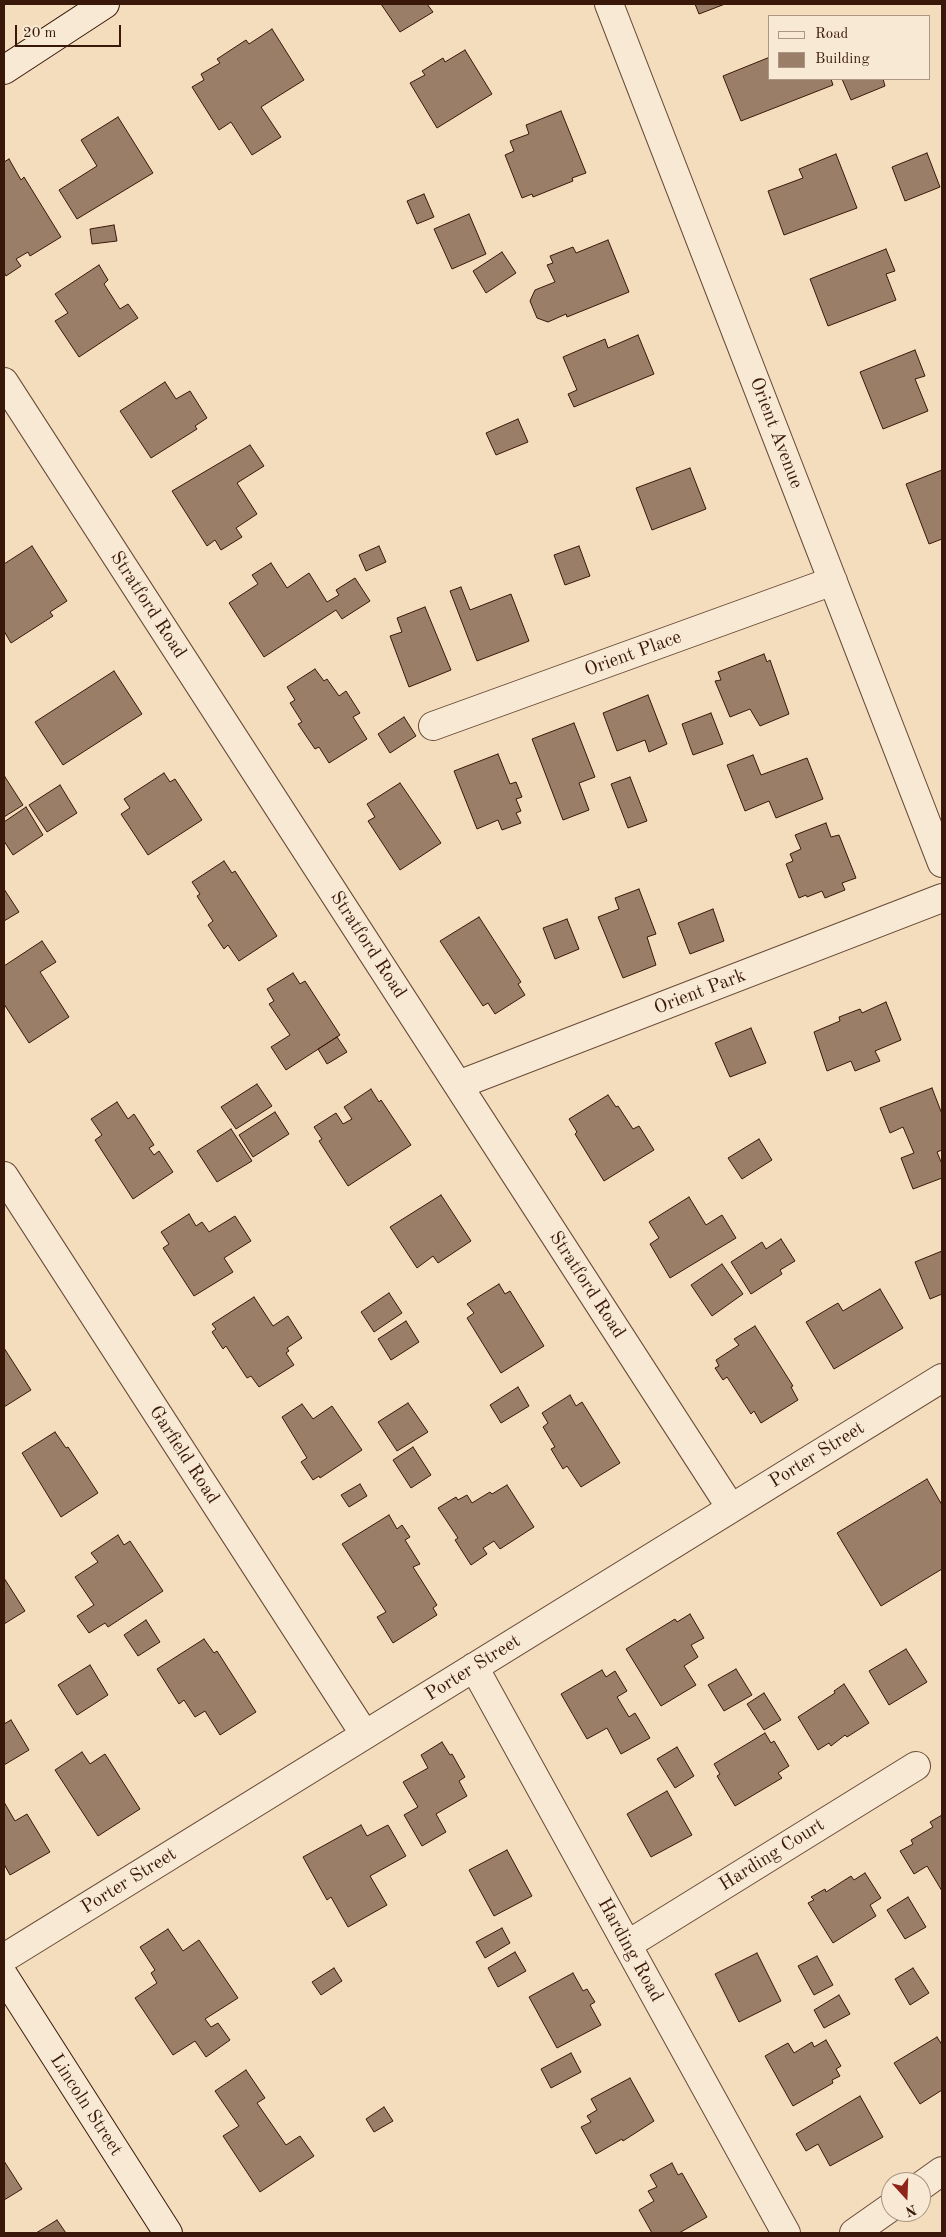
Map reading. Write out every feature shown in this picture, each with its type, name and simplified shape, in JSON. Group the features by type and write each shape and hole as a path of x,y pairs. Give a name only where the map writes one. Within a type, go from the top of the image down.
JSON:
{"street":[{"path":"4,70 105,4"},
{"name":"Orient Avenue","path":"609,4 942,863"},
{"name":"Stratford Road","path":"4,382 731,1508"},
{"name":"Orient Place","path":"433,726 833,581"},
{"name":"Orient Park","path":"458,1085 942,898"},
{"name":"Garfield Road","path":"4,1176 365,1735"},
{"name":"Porter Street","path":"4,1958 942,1378"},
{"name":"Harding Road","path":"474,1667 786,2233"},
{"name":"Harding Court","path":"627,1945 916,1766"},
{"name":"Lincoln Street","path":"4,1976 168,2233"},
{"path":"931,2179 942,2171"},
{"path":"854,2233 881,2214"}],"building":[{"path":"381,4 427,4 433,12 400,32"},
{"path":"695,4 725,4 699,14"},
{"path":"272,29 304,80 261,107 281,137 252,155 231,122 219,130 192,87 204,80 201,74 220,63 217,59 246,40 249,44"},
{"path":"465,50 492,94 437,128 410,83 425,75 422,71 443,58 445,62"},
{"path":"768,58 768,80 831,80 833,85 741,121 723,76"},
{"path":"842,80 883,80 885,86 851,100"},
{"path":"561,111 586,173 572,178 573,181 533,197 532,194 522,198 505,155 514,151 510,141 529,134 526,125"},
{"path":"118,117 153,173 77,219 59,190 97,166 81,140"},
{"path":"927,153 940,187 905,201 892,167"},
{"path":"836,154 857,208 784,235 768,191 803,178 799,169"},
{"path":"9,159 21,180 24,177 61,237 30,256 28,252 16,259 21,266 6,276 4,272 4,162"},
{"path":"424,194 434,217 417,224 407,201"},
{"path":"469,214 486,254 452,269 434,229"},
{"path":"114,225 117,241 92,244 90,229"},
{"path":"608,240 629,292 567,317 566,314 548,322 537,318 530,301 535,290 555,282 547,265 553,263 550,256 573,247 576,253"},
{"path":"886,249 895,271 886,274 896,300 828,326 810,279"},
{"path":"502,252 516,273 486,293 473,271"},
{"path":"99,265 108,280 104,284 120,309 128,304 138,318 79,357 55,321 68,313 55,294"},
{"path":"638,335 654,374 574,407 568,394 577,390 563,357 605,339 608,348"},
{"path":"915,350 925,376 915,379 928,411 883,429 860,372"},
{"path":"165,382 176,399 190,391 207,418 195,426 197,429 151,458 120,411"},
{"path":"518,419 528,442 496,455 486,433"},
{"path":"250,445 264,466 237,483 257,514 236,528 242,537 221,550 215,540 207,546 172,491"},
{"path":"690,468 706,509 652,530 636,488"},
{"path":"942,470 942,539 929,544 906,484"},
{"path":"32,546 67,601 50,612 53,616 11,643 4,631 4,564"},
{"path":"379,546 386,562 366,571 359,555"},
{"path":"579,546 590,576 565,585 554,555"},
{"path":"271,563 287,588 309,573 327,602 339,595 336,590 355,578 370,601 342,619 336,610 264,657 229,603 258,584 252,575"},
{"path":"461,587 470,610 511,594 529,641 477,661 450,591"},
{"path":"425,607 451,670 409,687 390,636 402,632 397,618"},
{"path":"764,654 767,662 770,660 789,714 760,726 750,709 730,717 715,681 721,680 718,672"},
{"path":"315,669 324,681 327,679 339,696 346,691 360,713 353,717 367,739 329,763 319,747 315,749 298,724 302,722 290,703 295,700 287,687"},
{"path":"114,671 142,714 63,765 35,722"},
{"path":"648,695 667,744 649,752 645,740 617,751 603,713"},
{"path":"711,713 723,744 693,755 682,724"},
{"path":"404,717 416,736 390,753 378,734"},
{"path":"574,723 595,777 579,783 589,810 563,820 532,739"},
{"path":"498,754 510,784 516,782 522,797 516,799 521,811 516,813 521,823 502,830 498,820 477,829 454,771"},
{"path":"753,755 761,775 807,758 823,799 776,818 769,801 745,811 727,765"},
{"path":"164,773 170,782 175,779 202,820 148,855 121,814 130,808 124,799"},
{"path":"630,777 647,821 628,828 611,784"},
{"path":"4,778 23,805 4,817"},
{"path":"400,783 441,843 400,870 368,821 375,817 367,804"},
{"path":"60,785 77,813 47,832 29,805"},
{"path":"26,807 43,835 13,855 4,841 4,822"},
{"path":"826,823 831,837 839,835 856,878 842,883 845,890 825,898 822,891 799,898 786,864 793,861 790,854 801,849 795,835"},
{"path":"224,861 232,873 235,871 277,936 239,961 228,945 224,949 208,925 213,921 197,896 200,894 192,882"},
{"path":"4,889 19,912 4,921"},
{"path":"639,889 656,934 647,937 656,965 623,978 598,917 619,909 615,898"},
{"path":"713,909 724,941 690,954 678,923"},
{"path":"479,917 521,982 518,984 525,995 495,1014 488,1003 483,1006 440,941"},
{"path":"567,919 579,949 555,959 543,928"},
{"path":"42,941 56,962 40,972 69,1017 29,1043 4,1004 4,966"},
{"path":"293,973 300,984 305,981 340,1035 286,1070 271,1047 290,1035 269,1004 274,1001 267,989"},
{"path":"886,1002 901,1040 875,1051 880,1061 855,1071 851,1061 827,1071 814,1032 840,1021 839,1017 860,1009 862,1013"},
{"path":"751,1028 766,1063 730,1077 715,1043"},
{"path":"337,1037 347,1052 327,1064 318,1049"},
{"path":"257,1084 272,1106 236,1129 221,1107"},
{"path":"932,1088 942,1114 942,1150 937,1152 942,1164 942,1178 913,1189 901,1158 914,1153 903,1127 890,1133 880,1108"},
{"path":"371,1089 379,1102 381,1100 411,1145 348,1186 319,1141 322,1139 314,1127 336,1113 343,1124 352,1119 344,1107"},
{"path":"608,1095 616,1107 618,1106 633,1129 639,1126 654,1150 604,1181 575,1134 577,1132 569,1119"},
{"path":"117,1102 128,1119 134,1114 154,1145 149,1148 154,1155 159,1151 173,1172 133,1199 95,1140 102,1135 91,1119"},
{"path":"275,1112 289,1134 253,1157 239,1135"},
{"path":"231,1129 252,1161 217,1182 197,1151"},
{"path":"759,1139 772,1160 742,1179 728,1158"},
{"path":"441,1195 471,1241 438,1263 433,1256 417,1268 390,1227"},
{"path":"689,1197 706,1225 722,1215 736,1238 670,1278 650,1244 659,1238 649,1222"},
{"path":"189,1214 196,1226 202,1222 209,1232 235,1216 251,1241 224,1258 233,1272 194,1296 163,1248 169,1244 161,1232"},
{"path":"781,1239 795,1261 780,1270 782,1274 751,1294 731,1262 762,1242 766,1249"},
{"path":"942,1251 942,1294 930,1299 915,1262"},
{"path":"722,1264 743,1294 712,1316 691,1285"},
{"path":"499,1284 505,1294 510,1291 544,1346 501,1373 467,1318 474,1313 467,1304"},
{"path":"880,1289 903,1328 834,1369 806,1322 838,1303 843,1311"},
{"path":"389,1293 402,1313 374,1332 361,1312"},
{"path":"254,1297 273,1326 288,1316 302,1338 287,1348 289,1351 286,1353 294,1365 259,1387 251,1376 247,1378 226,1346 223,1349 212,1332 216,1329 212,1324"},
{"path":"406,1321 419,1342 391,1360 378,1339"},
{"path":"755,1326 793,1386 791,1387 798,1400 761,1423 754,1411 751,1414 727,1377 723,1380 715,1368 719,1366 716,1360 739,1345 734,1339"},
{"path":"4,1348 31,1390 4,1407"},
{"path":"518,1387 529,1406 501,1423 490,1405"},
{"path":"570,1395 576,1406 582,1402 620,1463 581,1487 567,1466 563,1469 551,1449 555,1447 543,1427 548,1423 542,1413"},
{"path":"408,1403 428,1432 397,1451 378,1422"},
{"path":"302,1404 313,1419 332,1406 362,1450 320,1478 319,1476 313,1480 301,1462 307,1458 282,1417"},
{"path":"55,1432 66,1448 68,1447 98,1493 61,1517 22,1453"},
{"path":"413,1447 431,1475 411,1488 393,1460"},
{"path":"927,1479 942,1505 942,1569 881,1606 837,1533"},
{"path":"360,1484 367,1496 349,1507 341,1495"},
{"path":"507,1485 534,1527 500,1549 494,1541 483,1548 487,1554 471,1565 455,1540 458,1538 438,1508 456,1497 458,1500 467,1495 472,1503 490,1492 492,1494"},
{"path":"389,1515 397,1529 402,1525 410,1537 405,1540 420,1564 413,1567 437,1605 433,1608 437,1615 393,1643 377,1617 386,1612 342,1544"},
{"path":"118,1535 124,1545 130,1541 163,1591 108,1627 105,1623 89,1633 77,1616 94,1605 75,1577 98,1562 91,1553"},
{"path":"4,1578 25,1611 4,1624"},
{"path":"690,1614 704,1638 691,1645 698,1657 684,1666 696,1685 661,1706 626,1649 675,1619 677,1622"},
{"path":"146,1620 160,1642 138,1656 124,1635"},
{"path":"204,1639 214,1653 217,1651 256,1712 220,1735 205,1711 195,1717 184,1700 179,1704 157,1669"},
{"path":"906,1649 927,1682 889,1705 869,1671"},
{"path":"90,1665 108,1695 77,1715 58,1685"},
{"path":"736,1669 752,1695 724,1711 708,1685"},
{"path":"602,1670 606,1677 615,1671 627,1691 617,1697 629,1717 635,1713 650,1738 621,1754 607,1728 587,1739 561,1694"},
{"path":"844,1684 869,1723 847,1737 845,1735 831,1746 829,1743 818,1750 798,1717 835,1693 834,1691"},
{"path":"764,1693 781,1720 764,1730 747,1704"},
{"path":"11,1720 29,1750 4,1765 4,1724"},
{"path":"765,1733 771,1743 774,1741 789,1766 778,1773 782,1778 735,1806 717,1776 720,1774 714,1764"},
{"path":"442,1742 450,1755 452,1754 465,1777 459,1781 467,1796 436,1814 446,1832 422,1846 404,1815 418,1807 403,1782 428,1768 421,1755"},
{"path":"677,1747 694,1776 675,1788 657,1759"},
{"path":"82,1752 90,1764 105,1754 140,1809 98,1836 55,1770"},
{"path":"667,1791 692,1835 651,1857 627,1814"},
{"path":"4,1802 15,1821 27,1814 50,1852 10,1875 4,1864"},
{"path":"942,1815 942,1891 927,1866 914,1874 900,1851 913,1844 911,1840 933,1827 930,1822"},
{"path":"361,1825 367,1836 388,1825 406,1856 370,1876 387,1905 348,1927 331,1897 327,1900 303,1857"},
{"path":"507,1850 532,1896 494,1916 469,1870"},
{"path":"865,1873 881,1898 870,1905 876,1916 833,1943 808,1903 814,1900 811,1897 825,1889 826,1892 851,1876 854,1880"},
{"path":"908,1897 926,1927 905,1939 887,1910"},
{"path":"502,1928 510,1943 485,1958 476,1942"},
{"path":"168,1929 183,1951 199,1940 238,1998 205,2019 211,2027 218,2023 230,2040 206,2057 195,2041 173,2055 135,1998 157,1983 151,1973 155,1970 140,1947"},
{"path":"515,1952 526,1971 498,1987 488,1968"},
{"path":"757,1953 781,2001 739,2022 715,1974"},
{"path":"817,1956 833,1985 814,1995 798,1966"},
{"path":"334,1968 342,1981 321,1995 312,1982"},
{"path":"913,1968 929,1993 910,2005 895,1979"},
{"path":"573,1973 583,1991 587,1989 595,2002 590,2005 601,2025 557,2048 529,1997"},
{"path":"839,1995 850,2014 824,2028 814,2010"},
{"path":"937,2037 942,2045 942,2090 920,2104 894,2063"},
{"path":"826,2040 841,2066 836,2069 840,2076 832,2080 833,2083 793,2106 765,2056 788,2043 794,2053 812,2042 814,2047"},
{"path":"571,2053 581,2072 551,2088 541,2069"},
{"path":"246,2070 265,2098 257,2103 286,2145 300,2136 314,2156 260,2192 223,2136 239,2126 215,2091"},
{"path":"630,2078 654,2121 623,2141 622,2139 596,2154 581,2127 591,2122 587,2116 597,2110 591,2099"},
{"path":"860,2096 883,2137 830,2166 818,2144 806,2151 796,2134"},
{"path":"384,2107 393,2121 374,2132 366,2119"},
{"path":"4,2161 22,2189 4,2200"},
{"path":"672,2163 678,2175 682,2173 707,2217 679,2233 652,2233 639,2210 654,2201 648,2191 657,2187 650,2175"},
{"path":"57,2220 66,2233 36,2233"}]}
